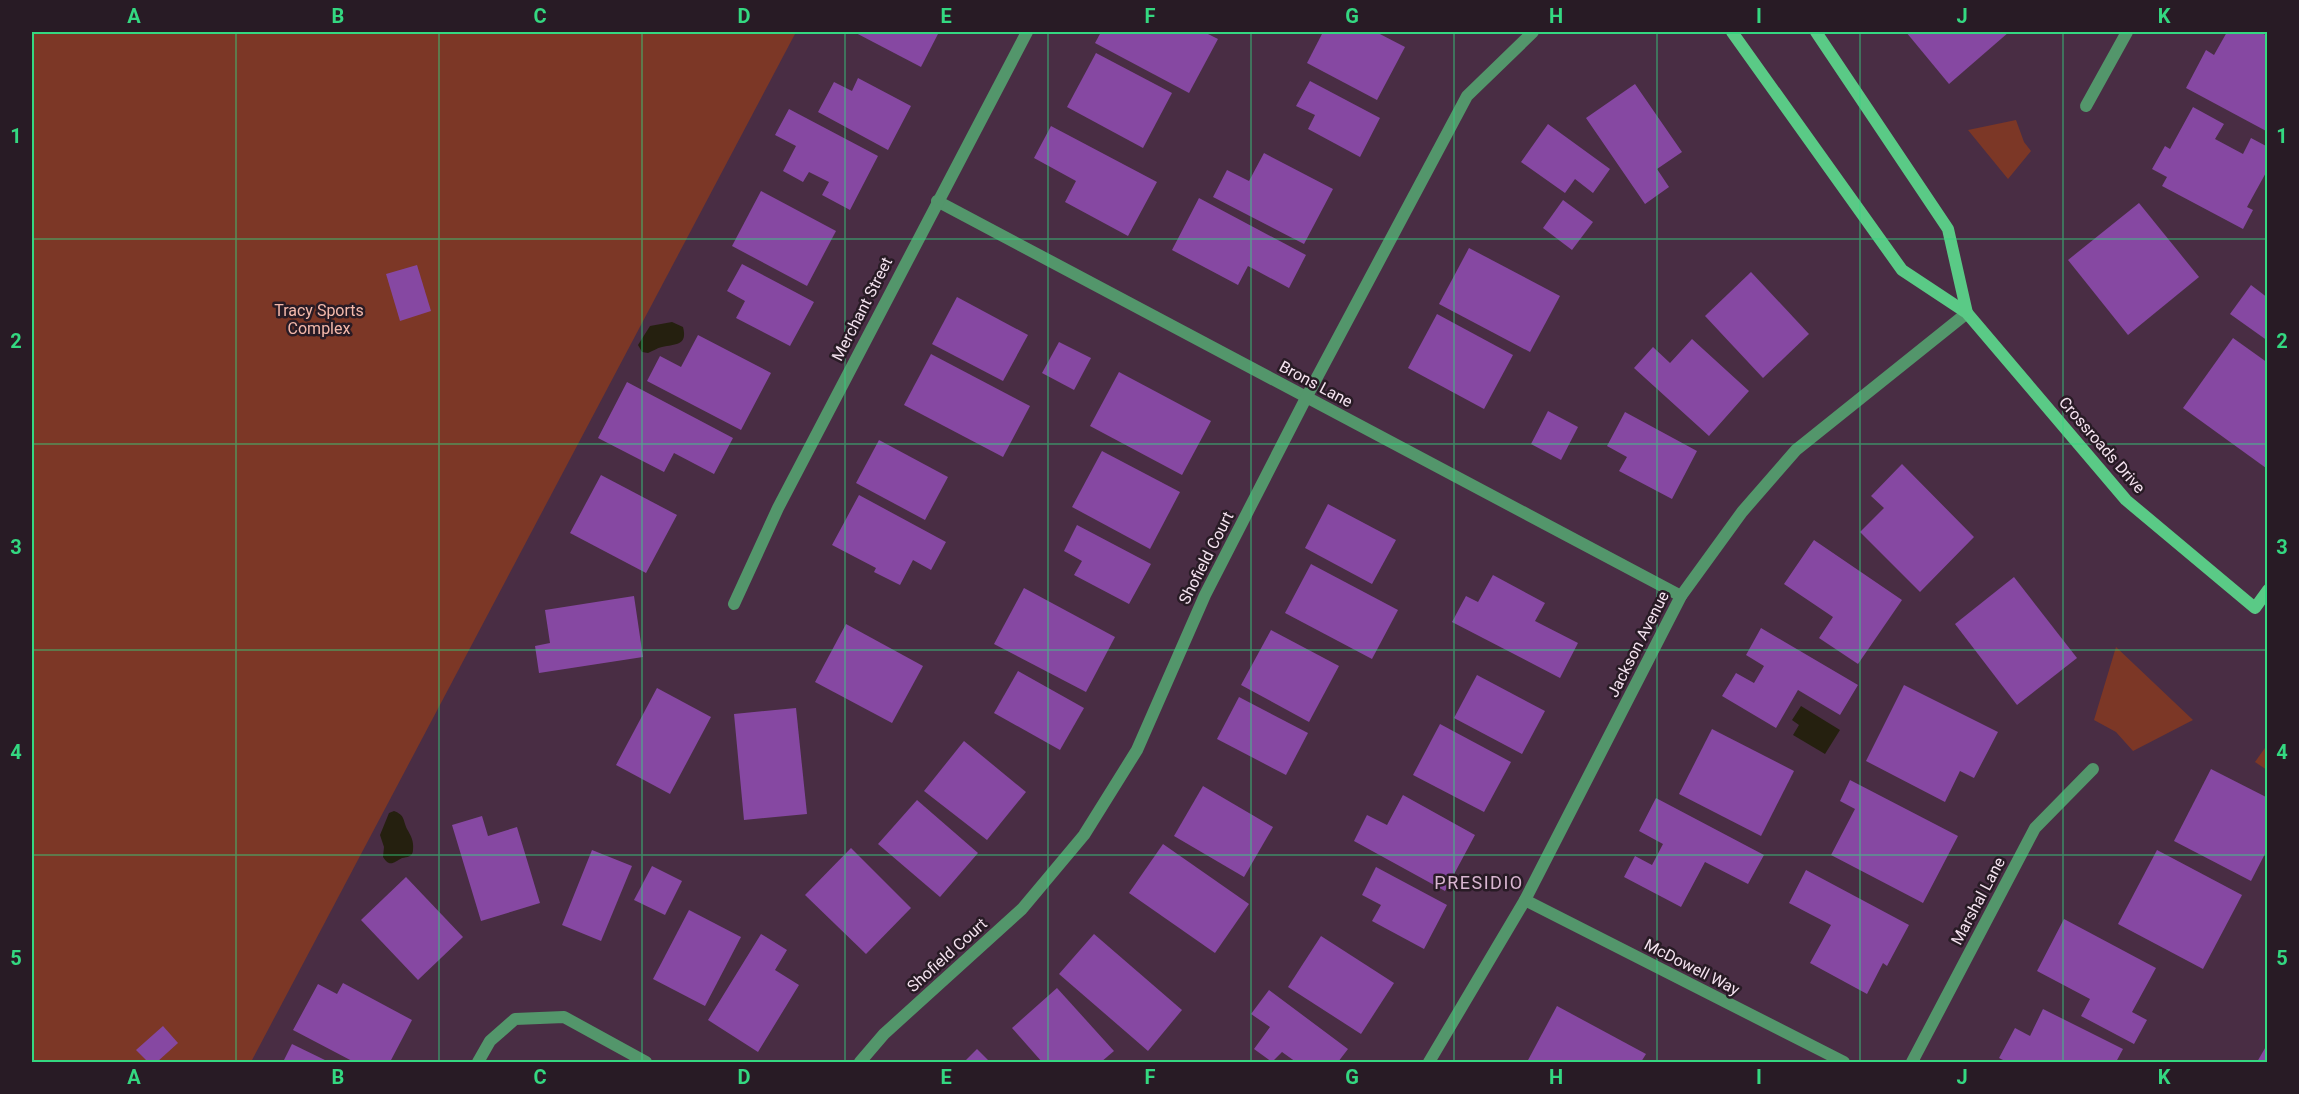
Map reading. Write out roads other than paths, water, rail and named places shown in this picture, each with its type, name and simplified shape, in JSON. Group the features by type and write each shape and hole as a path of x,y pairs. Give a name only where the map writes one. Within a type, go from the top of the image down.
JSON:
{"street":[{"name":"Merchant Street","path":"734,604 778,508 1027,32"},
{"name":"Shofield Court","path":"860,1062 884,1034 1022,909 1084,835 1137,750 1205,595 1306,398 1467,96 1533,32"},
{"name":"Crossroads Drive","path":"1732,32 1902,270 1967,314 2126,500 2255,608 2268,590"},
{"name":"Crossroads Drive","path":"1816,32 1948,230 1967,314"},
{"path":"2086,106 2127,32"},
{"name":"Brons Lane","path":"937,201 1681,596"},
{"name":"Jackson Avenue","path":"1430,1062 1525,900 1681,596 1742,512 1796,450 1967,314"},
{"name":"Marshal Lane","path":"1912,1062 2035,828 2093,769"},
{"name":"McDowell Way","path":"1525,900 1844,1062"},
{"path":"478,1062 490,1041 515,1019 564,1017 646,1062"}],"district":[{"name":"PRESIDIO","path":"1479,882"}],"park label":[{"name":"Tracy Sports Complex","path":"319,319"}]}
